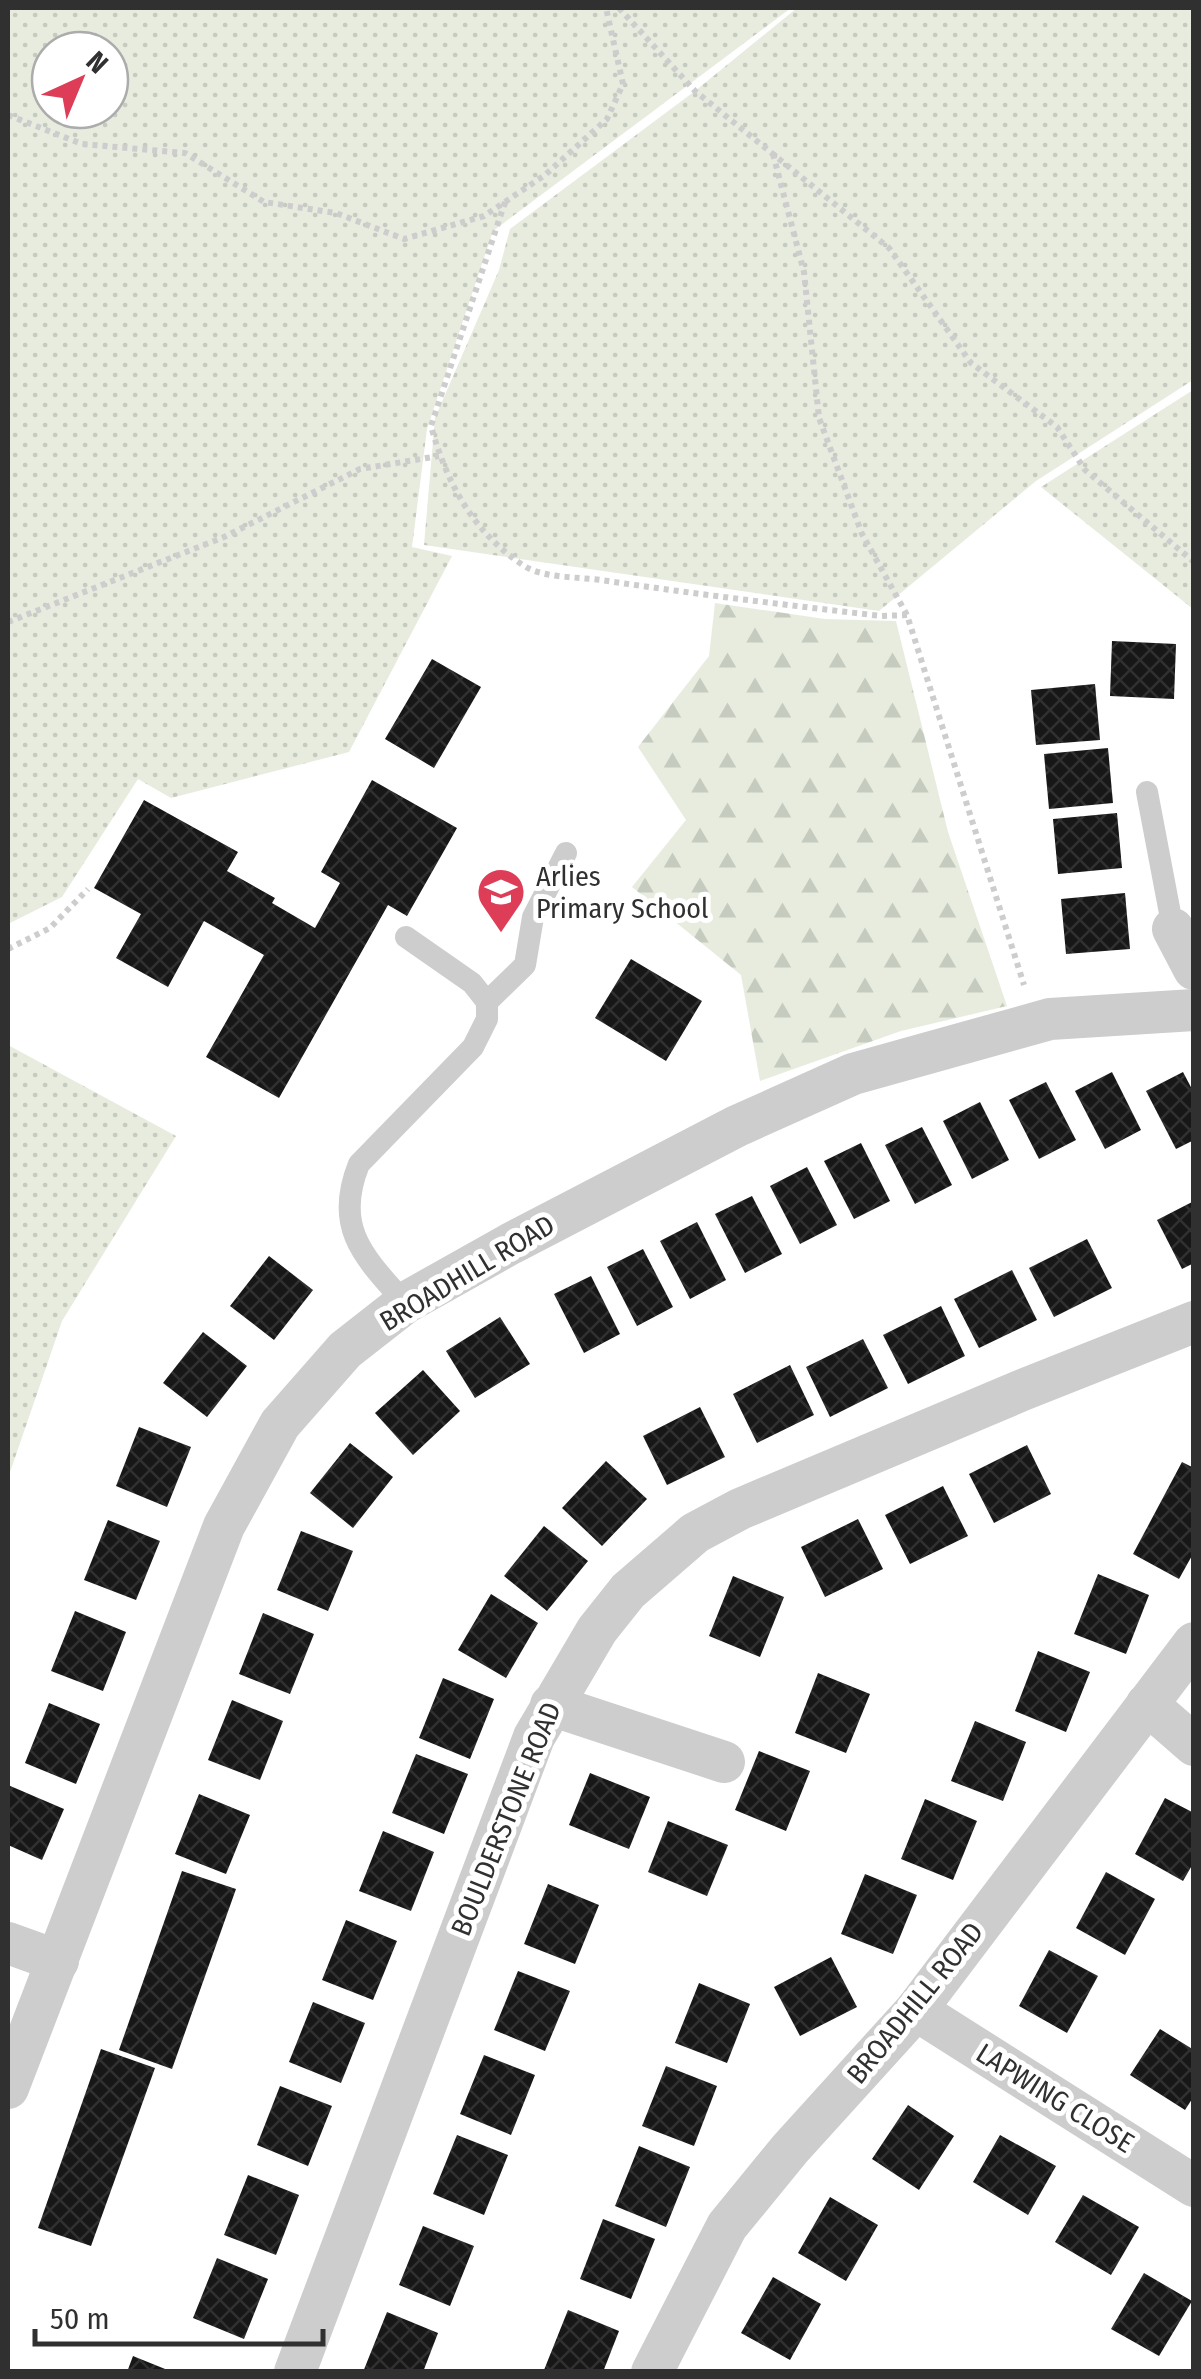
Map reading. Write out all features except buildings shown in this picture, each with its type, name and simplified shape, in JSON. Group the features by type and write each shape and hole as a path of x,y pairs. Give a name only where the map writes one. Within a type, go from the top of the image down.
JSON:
{"street":[{"path":"1173,929 1194,968"},
{"name":"BROADHILL ROAD","path":"8,2088 224,1526 280,1424 345,1350 405,1303 510,1244 737,1126 853,1074 1050,1019 1194,1010"},
{"name":"BOULDERSTONE ROAD","path":"295,2372 534,1737 597,1630 628,1591 695,1532 740,1509 1194,1322"},
{"name":"BROADHILL ROAD","path":"652,2372 728,2226 790,2150 916,2010 1194,1643"},
{"path":"551,1704 724,1762"},
{"path":"1147,1704 1194,1745"},
{"path":"8,1943 58,1961"},
{"name":"LAPWING CLOSE","path":"916,2010 1194,2186"}],"lane":[{"path":"1146,792 1173,929"},
{"path":"487,1002 525,965 533,917 566,852"},
{"path":"405,1303 364,1258 348,1220 348,1189 359,1164 473,1047 487,1018 487,1002 472,983 406,937"}],"path":[{"path":"8,115 82,144 185,153 264,202 336,213 404,238 484,216 544,176 608,119 622,84 606,8"},
{"path":"619,8 695,91 889,248 971,363 1057,428 1085,470 1194,562"},
{"path":"773,154 804,272 819,418 862,534 907,615 1016,957"},
{"path":"505,202 431,426 459,501 491,541 530,570 719,598 881,616 907,615"},
{"path":"8,622 224,538 360,469 439,456"},
{"path":"8,950 50,928 88,889"}],"green space":[{"path":"8,8 791,8 493,231 427,429 412,547 452,556 349,752 171,798 138,779 62,897 8,924"},
{"path":"797,8 1193,8 1193,380 1036,481 879,611 424,545 435,418 499,270 510,229 695,91"},
{"path":"1193,390 1193,609 1041,487"},
{"path":"715,603 825,619 896,621 948,832 1007,1006 901,1031 760,1081 741,975 632,887 686,820 638,747 709,656"},
{"path":"8,1045 176,1136 62,1321 8,1478"}],"place":[{"name":"Arlies Primary School","path":"501,934"}]}
